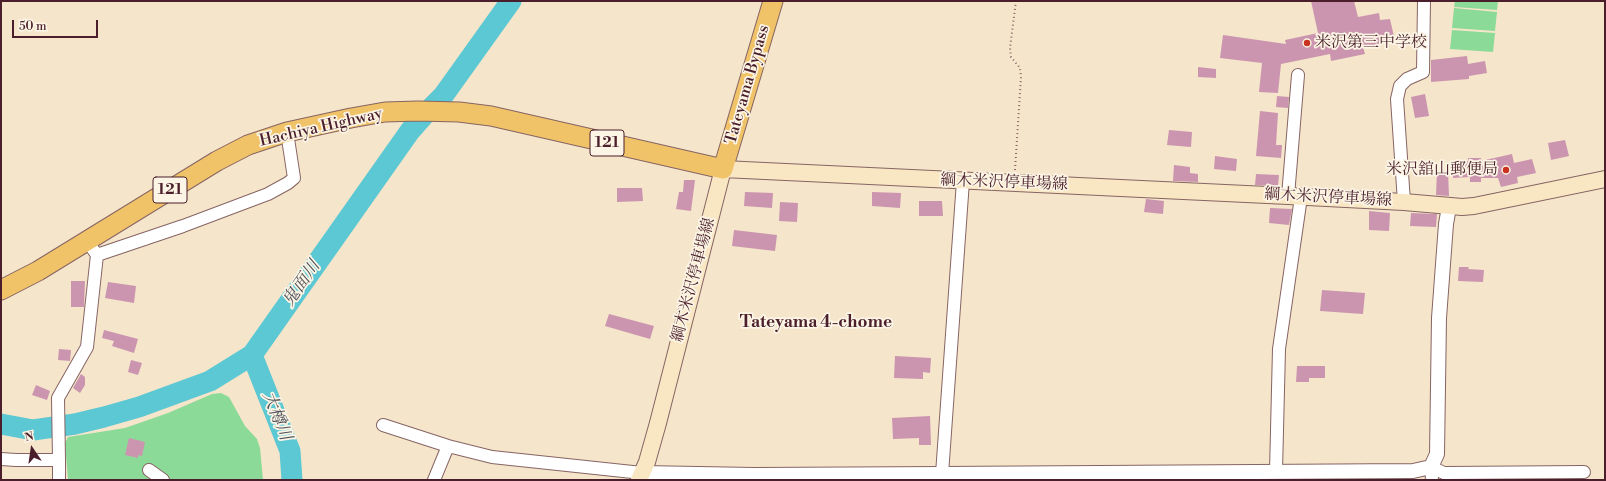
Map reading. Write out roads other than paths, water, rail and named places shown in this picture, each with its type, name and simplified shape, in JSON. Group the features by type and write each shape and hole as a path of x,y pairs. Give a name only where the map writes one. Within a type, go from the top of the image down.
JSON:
{"highway":[{"name":"Tateyama Bypass","path":"723,169 772,1"},
{"name":"Hachiya Highway","path":"1,290 38,271 92,248 217,161 248,145 287,132 385,112 418,110 459,112 491,116 723,169"}],"main road":[{"name":"綱木米沢停車場線","path":"641,476 647,462 658,423 723,169 1294,196 1404,202 1449,207 1474,206 1605,179"}],"street":[{"path":"1404,202 1398,99 1400,86 1407,79 1422,72 1424,1"},
{"path":"1276,471 1279,349 1294,196 1298,75"},
{"path":"59,480 57,408 60,394 86,347 92,248 197,220 268,194 288,183 294,178 287,132"},
{"path":"942,474 963,181"},
{"path":"1431,474 1437,454 1439,318 1446,224 1449,207"},
{"path":"383,426 448,446 492,457 641,476 657,474 754,476 1276,471 1321,476 1413,471 1431,474 1584,472"},
{"path":"434,480 448,446"},
{"path":"1,459 16,460 59,454"},
{"path":"149,470 163,480"}],"waterway":[{"name":"鬼面川","path":"1,424 33,430 75,424 104,417 139,407 210,381 252,355 410,131 443,96 511,1"},
{"name":"大樽川","path":"252,355 290,451 292,480"}],"place":[{"name":"米沢第三中学校","path":"1307,43"},
{"name":"米沢舘山郵便局","path":"1506,170"}],"district":[{"name":"Tateyama 4-chome","path":"816,323"}]}
